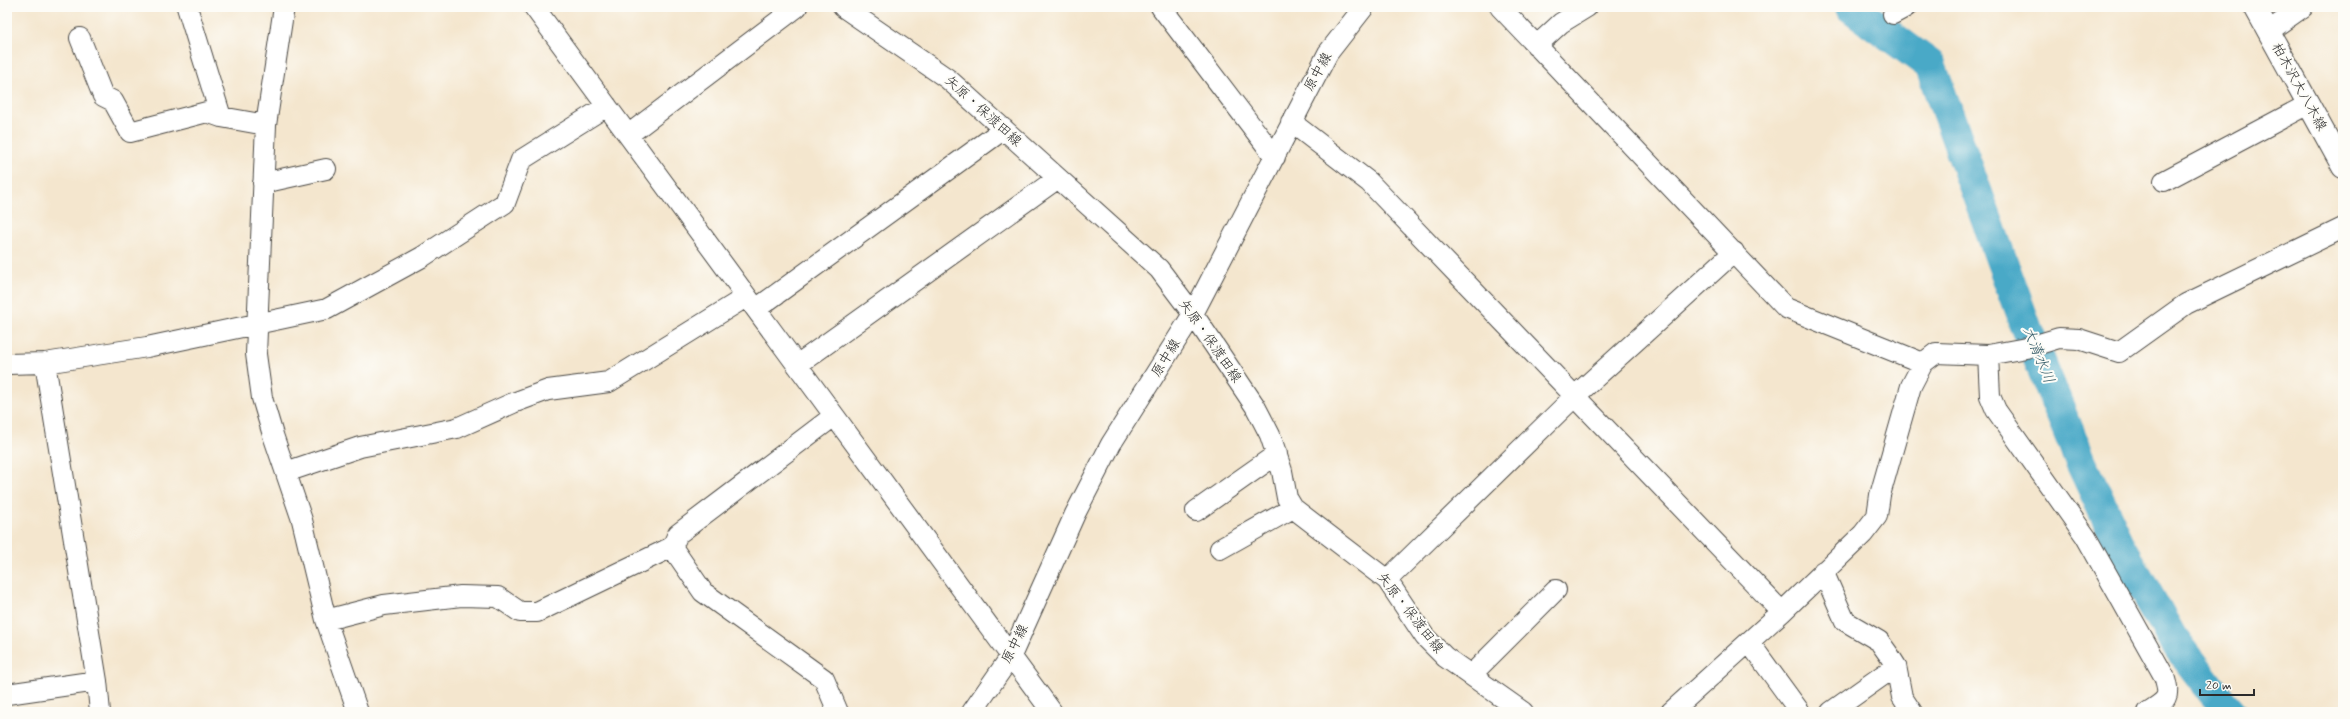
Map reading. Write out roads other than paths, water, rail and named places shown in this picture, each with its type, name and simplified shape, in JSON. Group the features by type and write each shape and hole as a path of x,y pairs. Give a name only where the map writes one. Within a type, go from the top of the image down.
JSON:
{"main road":[{"name":"柏木沢大八木線","path":"2255,7 2343,166"}],"street":[{"path":"187,7 221,117"},
{"path":"284,7 266,125 256,324 256,354 262,398 302,520 326,620 358,712"},
{"path":"534,7 1052,712"},
{"path":"628,135 797,7"},
{"name":"矢原・保渡田線","path":"842,7 948,79 1159,269 1193,314 1255,406 1270,435 1277,454 1287,498 1293,508 1387,580 1425,637 1445,658 1523,712"},
{"path":"1161,7 1275,157"},
{"name":"原中線","path":"972,712 1011,656 1075,514 1111,444 1193,314 1328,53 1364,7"},
{"path":"1500,7 1786,308 1923,363"},
{"path":"1536,46 1561,23 1587,7"},
{"path":"2268,31 2303,7"},
{"path":"80,38 103,96 113,101 130,132 208,112 221,117 266,125"},
{"path":"2164,181 2309,104"},
{"path":"7,364 45,363 147,347 327,308 422,257 505,203 521,160 607,106"},
{"path":"1291,122 1368,182 1782,612"},
{"path":"286,472 360,447 457,428 513,403 548,390 609,382 751,303 1004,129"},
{"path":"263,183 326,169"},
{"path":"797,366 1058,178"},
{"path":"1671,712 1782,612 1863,534 1877,516 1880,494 1911,386 1923,363 1936,353 1988,355 2026,348 2059,338 2079,339 2119,352 2186,304 2343,228"},
{"path":"1387,580 1575,396 1734,252"},
{"path":"1988,355 1990,396 1996,410 2086,537 2164,676 2169,690 2168,696 2163,702 2148,712"},
{"path":"45,363 97,681 100,712"},
{"path":"326,620 384,605 461,596 498,597 520,612 537,612 672,547 678,534 834,416"},
{"path":"1196,511 1277,454"},
{"path":"1220,548 1293,508"},
{"path":"672,547 703,592 824,679 838,712"},
{"path":"1823,571 1845,621 1879,641 1896,666 1902,697 1912,712"},
{"path":"1471,675 1556,590"},
{"path":"1748,642 1800,712"},
{"path":"1831,712 1896,666"},
{"path":"7,694 97,681"}],"waterway":[{"name":"大清水川","path":"1851,7 1930,65 2027,330 2081,462 2120,546 2172,638 2213,692 2231,712"}]}
